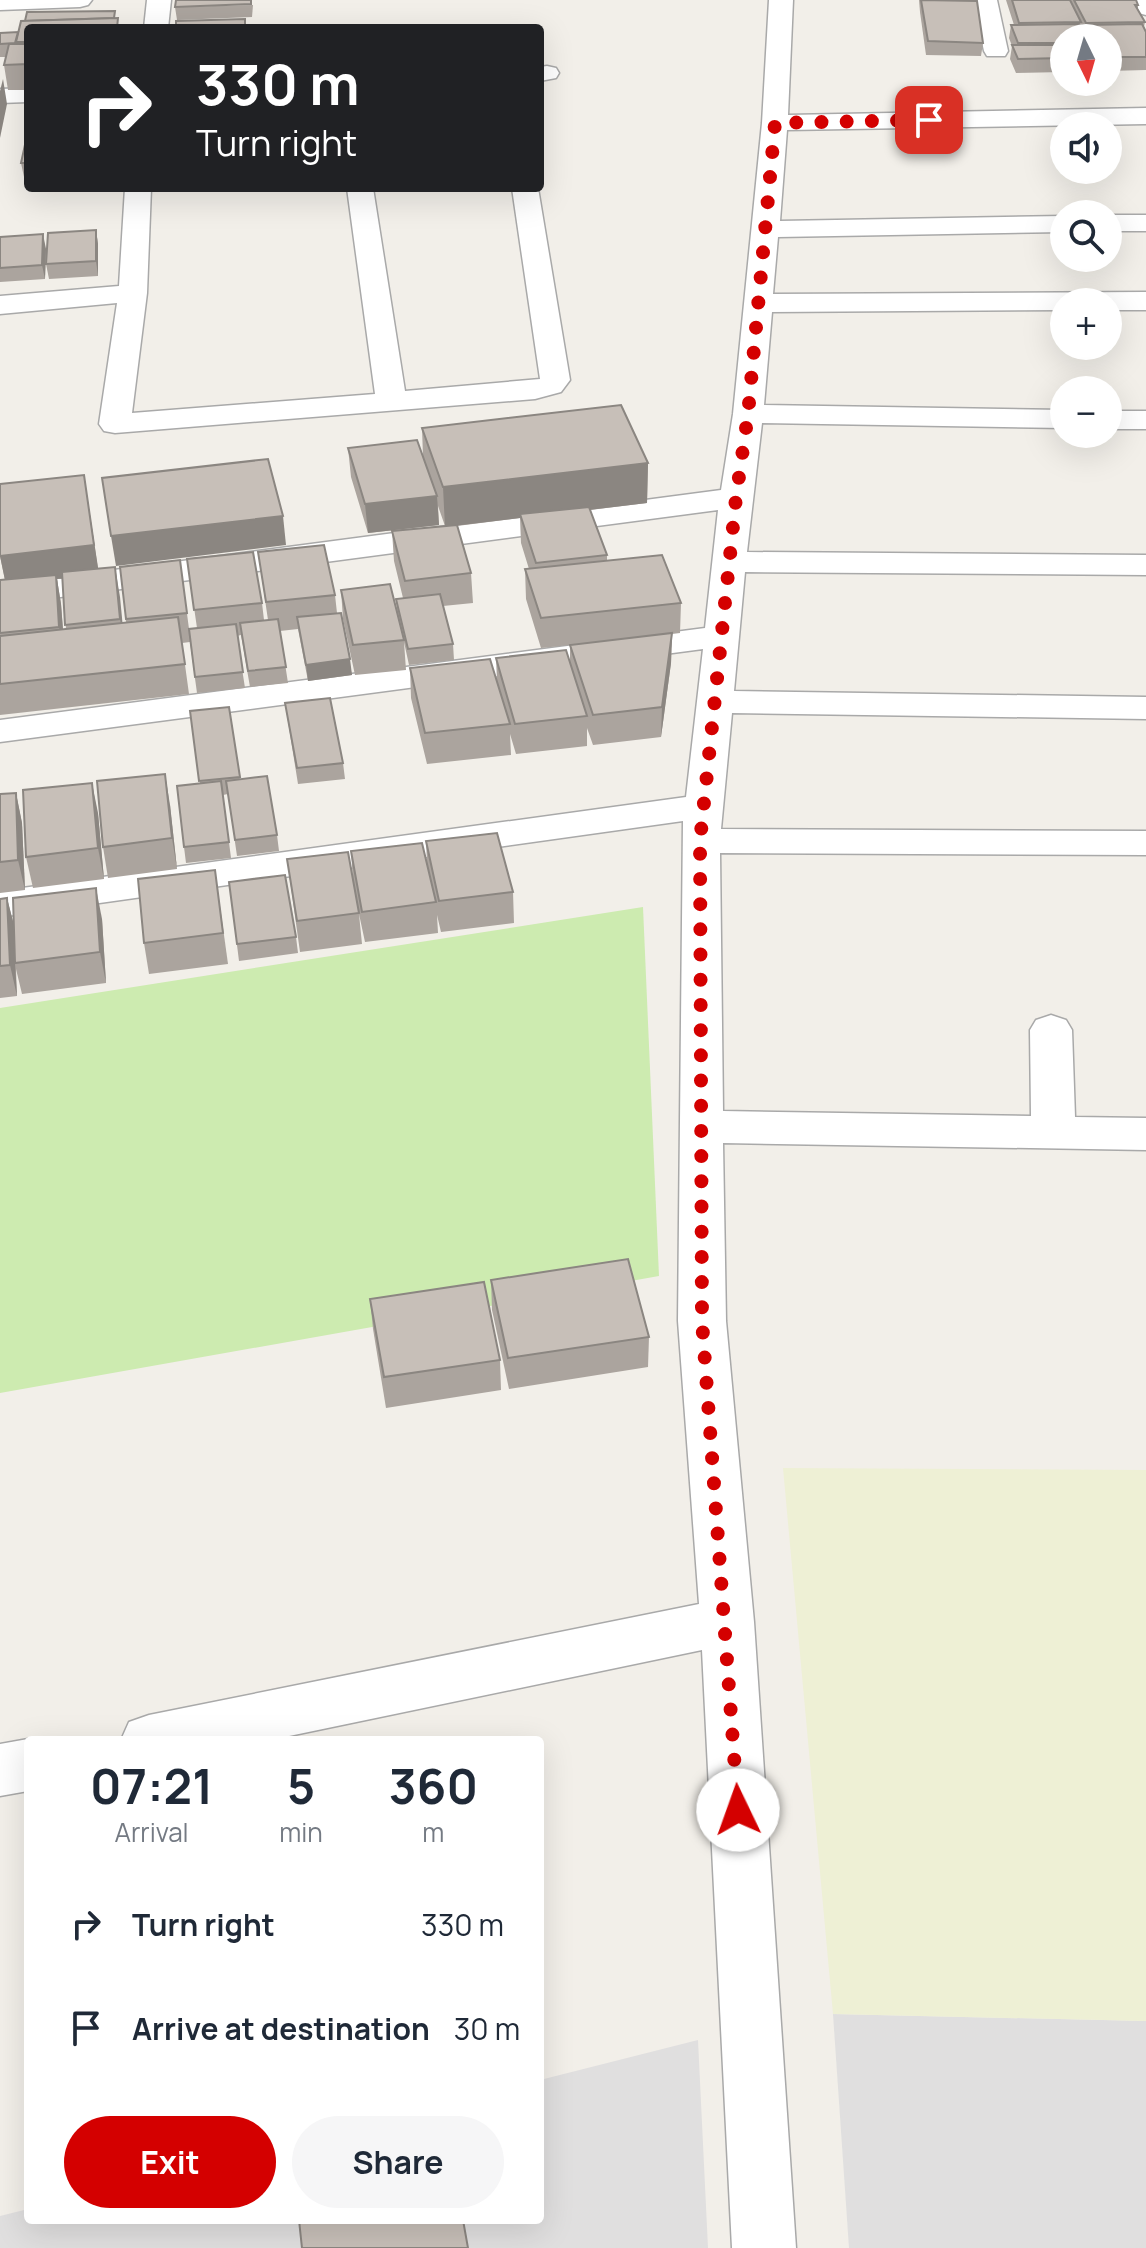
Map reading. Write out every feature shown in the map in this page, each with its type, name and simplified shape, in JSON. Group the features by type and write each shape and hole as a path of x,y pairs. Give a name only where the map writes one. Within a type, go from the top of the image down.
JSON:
{"street":[{"path":"0,3 80,0"},
{"path":"156,24 159,0"},
{"path":"764,2248 727,1622 702,1321 702,823 736,498 748,414 775,123 781,0"},
{"path":"985,0 996,51"},
{"path":"1141,0 1146,8"},
{"path":"0,96 24,95"},
{"path":"775,123 1146,116"},
{"path":"138,192 133,293 115,424 535,390 550,386 555,380 526,192"},
{"path":"361,192 391,401"},
{"path":"1122,223 1146,223"},
{"path":"764,229 1050,224"},
{"path":"0,305 133,293"},
{"path":"756,303 1146,301"},
{"path":"748,414 1050,419"},
{"path":"1122,420 1146,420"},
{"path":"0,595 736,498"},
{"path":"729,562 1146,565"},
{"path":"0,731 721,636"},
{"path":"714,702 1146,708"},
{"path":"0,904 702,823 1146,843"},
{"path":"1051,1030 1053,1132"},
{"path":"701,1127 1146,1134"},
{"path":"169,1736 727,1622"},
{"path":"0,1770 24,1766"}],"shaded area":[{"path":"833,2014 1146,2021 1146,2248 849,2248"},
{"path":"698,2040 708,2248 0,2248 0,2216 24,2210 24,2224 544,2224 544,2079"}],"green space":[{"path":"643,907 659,1276 0,1393 0,1008"},
{"path":"783,1468 1146,1470 1146,2021 833,2014"}],"building":[{"path":"176,0 251,0 251,4 175,7"},
{"path":"921,0 977,1 983,43 928,41"},
{"path":"1012,0 1070,0 1081,22 1019,23"},
{"path":"1074,0 1136,0 1138,5 1135,5 1145,22 1086,23"},
{"path":"115,11 114,18 25,21 27,12"},
{"path":"118,18 117,24 24,24 24,42 16,42 21,21"},
{"path":"245,19 245,24 176,24 176,21"},
{"path":"1050,24 1050,43 1018,43 1011,25"},
{"path":"1122,24 1142,24 1146,32 1146,57 1122,57"},
{"path":"18,32 15,43 0,44 0,33"},
{"path":"9,44 24,44 24,64 4,65"},
{"path":"1012,45 1050,45 1050,58 1018,59"},
{"path":"96,230 96,261 46,264 48,233"},
{"path":"43,234 42,265 0,268 0,237"},
{"path":"621,405 648,463 443,487 422,428"},
{"path":"417,440 437,496 365,504 348,448"},
{"path":"268,459 283,516 111,536 102,478"},
{"path":"84,475 94,545 0,556 0,484"},
{"path":"589,507 607,555 536,563 520,514"},
{"path":"457,525 471,573 405,581 392,531"},
{"path":"324,545 335,595 266,602 258,552"},
{"path":"253,552 262,603 194,610 187,559"},
{"path":"662,555 681,603 541,618 525,569"},
{"path":"180,560 187,613 126,619 120,567"},
{"path":"115,567 120,619 65,625 62,572"},
{"path":"56,575 59,627 0,633 0,580"},
{"path":"390,584 404,640 353,645 341,590"},
{"path":"440,594 453,644 408,649 396,599"},
{"path":"341,613 350,659 306,665 297,617"},
{"path":"178,617 185,664 0,684 0,636"},
{"path":"278,619 286,667 248,671 240,623"},
{"path":"236,624 243,672 195,677 189,629"},
{"path":"672,633 662,707 593,715 570,645"},
{"path":"566,650 587,716 515,724 496,658"},
{"path":"490,659 510,724 425,733 410,668"},
{"path":"330,698 343,763 297,768 285,703"},
{"path":"229,707 240,777 199,781 190,711"},
{"path":"165,774 172,838 103,847 97,781"},
{"path":"267,776 277,835 235,840 226,781"},
{"path":"221,781 229,842 184,847 177,786"},
{"path":"92,783 98,848 26,857 23,790"},
{"path":"16,793 18,860 0,862 0,794"},
{"path":"497,833 513,892 439,901 426,841"},
{"path":"422,843 436,902 362,912 351,851"},
{"path":"348,852 359,913 297,921 287,859"},
{"path":"215,870 223,933 144,943 138,879"},
{"path":"285,875 296,937 237,944 229,882"},
{"path":"96,888 100,952 15,963 13,898"},
{"path":"7,898 10,965 0,966 0,899"},
{"path":"628,1259 649,1337 508,1358 491,1280"},
{"path":"484,1282 500,1360 384,1377 370,1299"},
{"path":"299,2224 464,2224 468,2248 302,2248"}],"route":[{"path":"738,1810 727,1622 702,1321 700,841 736,498 748,414 775,123 929,120"}]}
